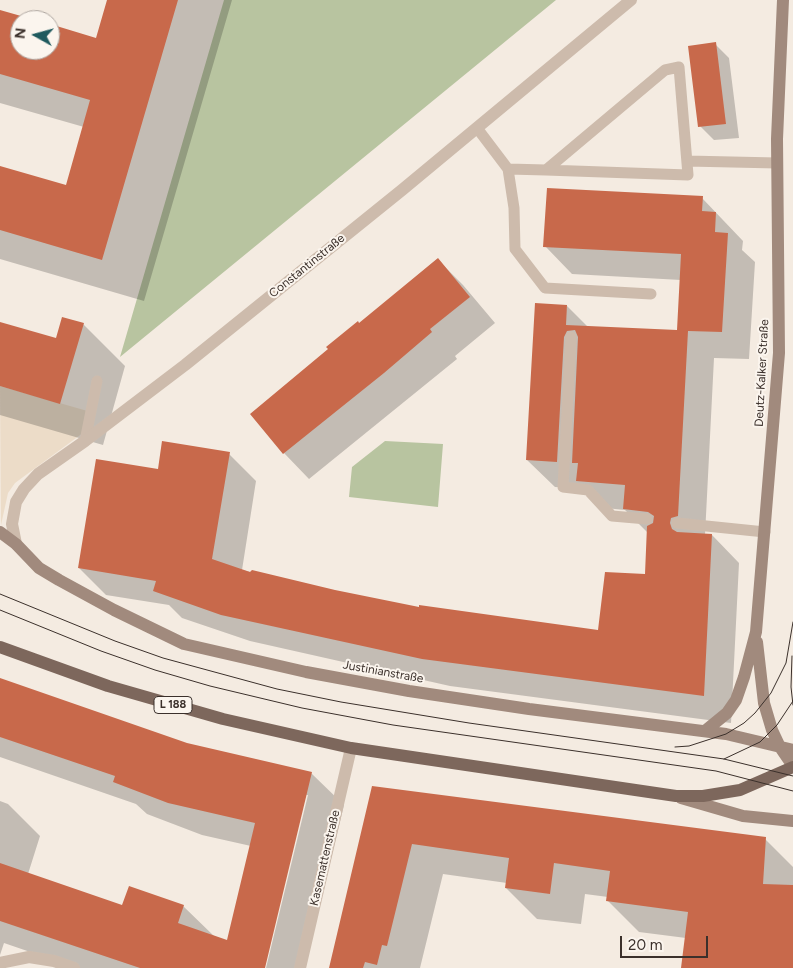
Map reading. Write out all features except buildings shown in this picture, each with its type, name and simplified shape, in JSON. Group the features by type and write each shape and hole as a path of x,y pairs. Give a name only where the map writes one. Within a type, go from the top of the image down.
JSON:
{"main road":[{"name":"Deutz-Kalker Straße","path":"706,732 727,713 736,700 756,632 779,353 777,163 783,0"},
{"name":"Justinianstraße","path":"0,532 16,544 39,568 114,610 184,644 306,672 409,691 706,732 743,738 793,750"},
{"path":"676,796 704,796 740,790 793,766 780,747 772,730 764,702 756,632"},
{"name":"L 188","path":"0,648 108,686 223,719 351,748 676,796 742,816 793,821"}],"street":[{"name":"Constantinstraße","path":"16,544 12,524 16,502 24,489 38,474 86,441 185,365 477,128 631,0"},
{"name":"Kasemattenstraße","path":"300,968 351,748"},
{"path":"0,963 30,957 54,961 74,968"}],"lane":[{"path":"508,169 688,175 679,67 665,70 546,170"},
{"path":"477,128 508,169 514,208 515,248 545,288 651,294"},
{"path":"687,162 777,163"},
{"path":"571,337 563,487 588,490 612,516 647,519"},
{"path":"86,441 97,381"},
{"path":"677,523 764,532"}],"green space":[{"path":"224,0 556,0 120,357"},
{"path":"385,441 443,444 438,507 349,497 352,467"}],"shaded area":[{"path":"0,386 91,412 87,430 15,483 8,493 1,525"}],"tram line":[{"path":"0,594 115,641 163,658 277,689 341,702 469,723 724,759 793,776"},
{"path":"0,610 101,651 155,670 210,686 302,708 393,725 716,771 793,791"},
{"path":"675,747 689,746 726,734 744,723 755,713 771,693 786,663 793,622"},
{"path":"792,656 791,687 793,705"},
{"path":"724,759 760,742 777,725 793,701"}]}
